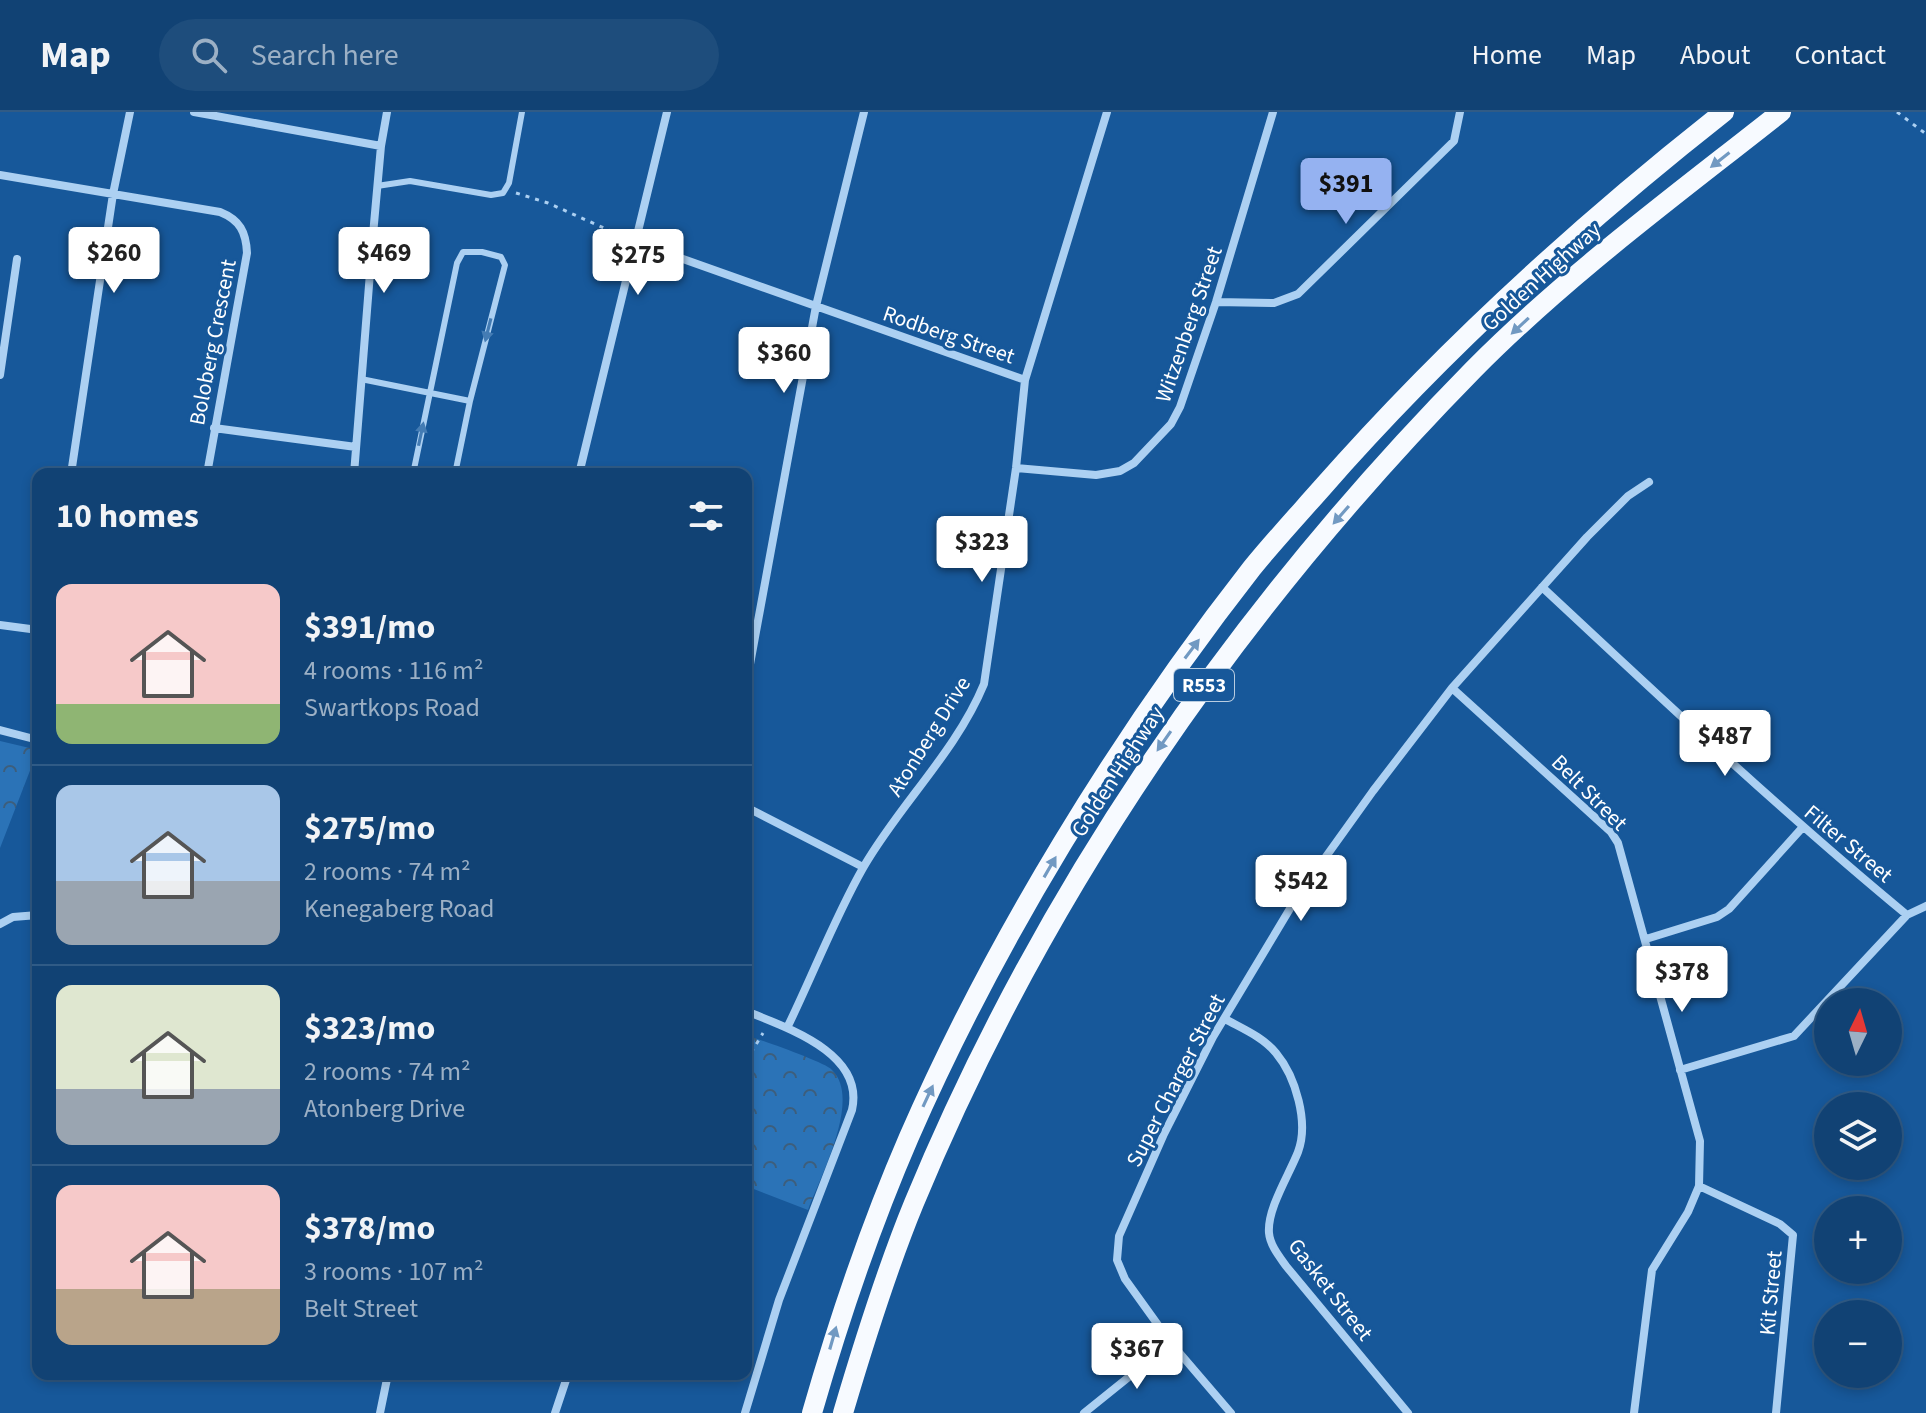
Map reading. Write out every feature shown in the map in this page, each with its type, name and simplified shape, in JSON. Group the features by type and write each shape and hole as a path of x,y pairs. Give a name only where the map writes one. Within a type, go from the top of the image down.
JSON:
{"main road":[{"name":"Golden Highway","path":"812,1413 839,1318 869,1235 908,1138 944,1062 1002,949 1054,858 1175,671 1254,566 1355,451 1451,350 1530,275 1635,183 1724,112"},
{"name":"Golden Highway","path":"843,1413 891,1262 952,1115 1024,971 1079,872 1191,703 1298,565 1390,459 1475,368 1586,266 1781,112"}],"street":[{"path":"72,468 113,194 130,112"},
{"path":"194,112 381,146"},
{"path":"354,468 377,186 387,112"},
{"path":"580,468 667,112"},
{"path":"752,653 816,306 864,112"},
{"name":"Atonberg Drive","path":"787,1028 863,867 934,767 984,684 1016,468 1025,380 1107,112"},
{"name":"Witzenberg Street","path":"1016,468 1096,475 1120,471 1134,463 1176,415 1216,302 1273,112"},
{"path":"1216,302 1274,303 1298,294 1454,141 1460,112"},
{"name":"Boloberg Crescent","path":"0,175 220,212 236,219 244,232 247,253 208,468"},
{"name":"Rodberg Street","path":"635,242 1025,380"},
{"path":"0,375 17,259"},
{"path":"214,428 356,447"},
{"name":"Super Charger Street","path":"1231,1413 1171,1343 1125,1279 1117,1260 1117,1245 1164,1134 1213,1037 1297,897 1452,688 1628,496 1649,482"},
{"name":"Filter Street","path":"1542,587 1802,828 1907,915"},
{"path":"0,625 32,629"},
{"name":"Belt Street","path":"1452,688 1611,832 1618,843 1700,1141 1699,1186 1688,1212 1652,1270 1634,1413"},
{"path":"0,730 32,738"},
{"path":"752,810 863,867"},
{"path":"1646,939 1717,917 1729,909 1802,828"},
{"path":"1680,1070 1794,1036 1907,915 1926,906"},
{"path":"0,924 13,917 32,915"},
{"path":"745,1413 784,1287 852,1110 854,1094 850,1078 838,1061 787,1028 752,1014"},
{"name":"Gasket Street","path":"1225,1019 1260,1038 1275,1052 1288,1073 1301,1117 1299,1150 1269,1225 1273,1246 1286,1266 1408,1413"},
{"name":"Kit Street","path":"1699,1186 1780,1224 1793,1235 1776,1413"},
{"path":"1084,1413 1171,1343"},
{"path":"380,1413 387,1380"},
{"path":"555,1413 566,1380"}],"lane":[{"path":"377,186 401,180 491,195 506,190 522,112"},
{"path":"414,468 457,263 463,252 482,252 501,257 505,265 456,468"},
{"path":"361,379 470,401"}],"path":[{"path":"1897,112 1926,134"},
{"path":"506,190 548,203 635,242"},
{"path":"752,1051 770,1021"}],"green space":[{"path":"0,741 32,749 32,765 0,848"},
{"path":"752,1037 827,1066 840,1083 843,1099 836,1138 808,1210 752,1188"}]}
